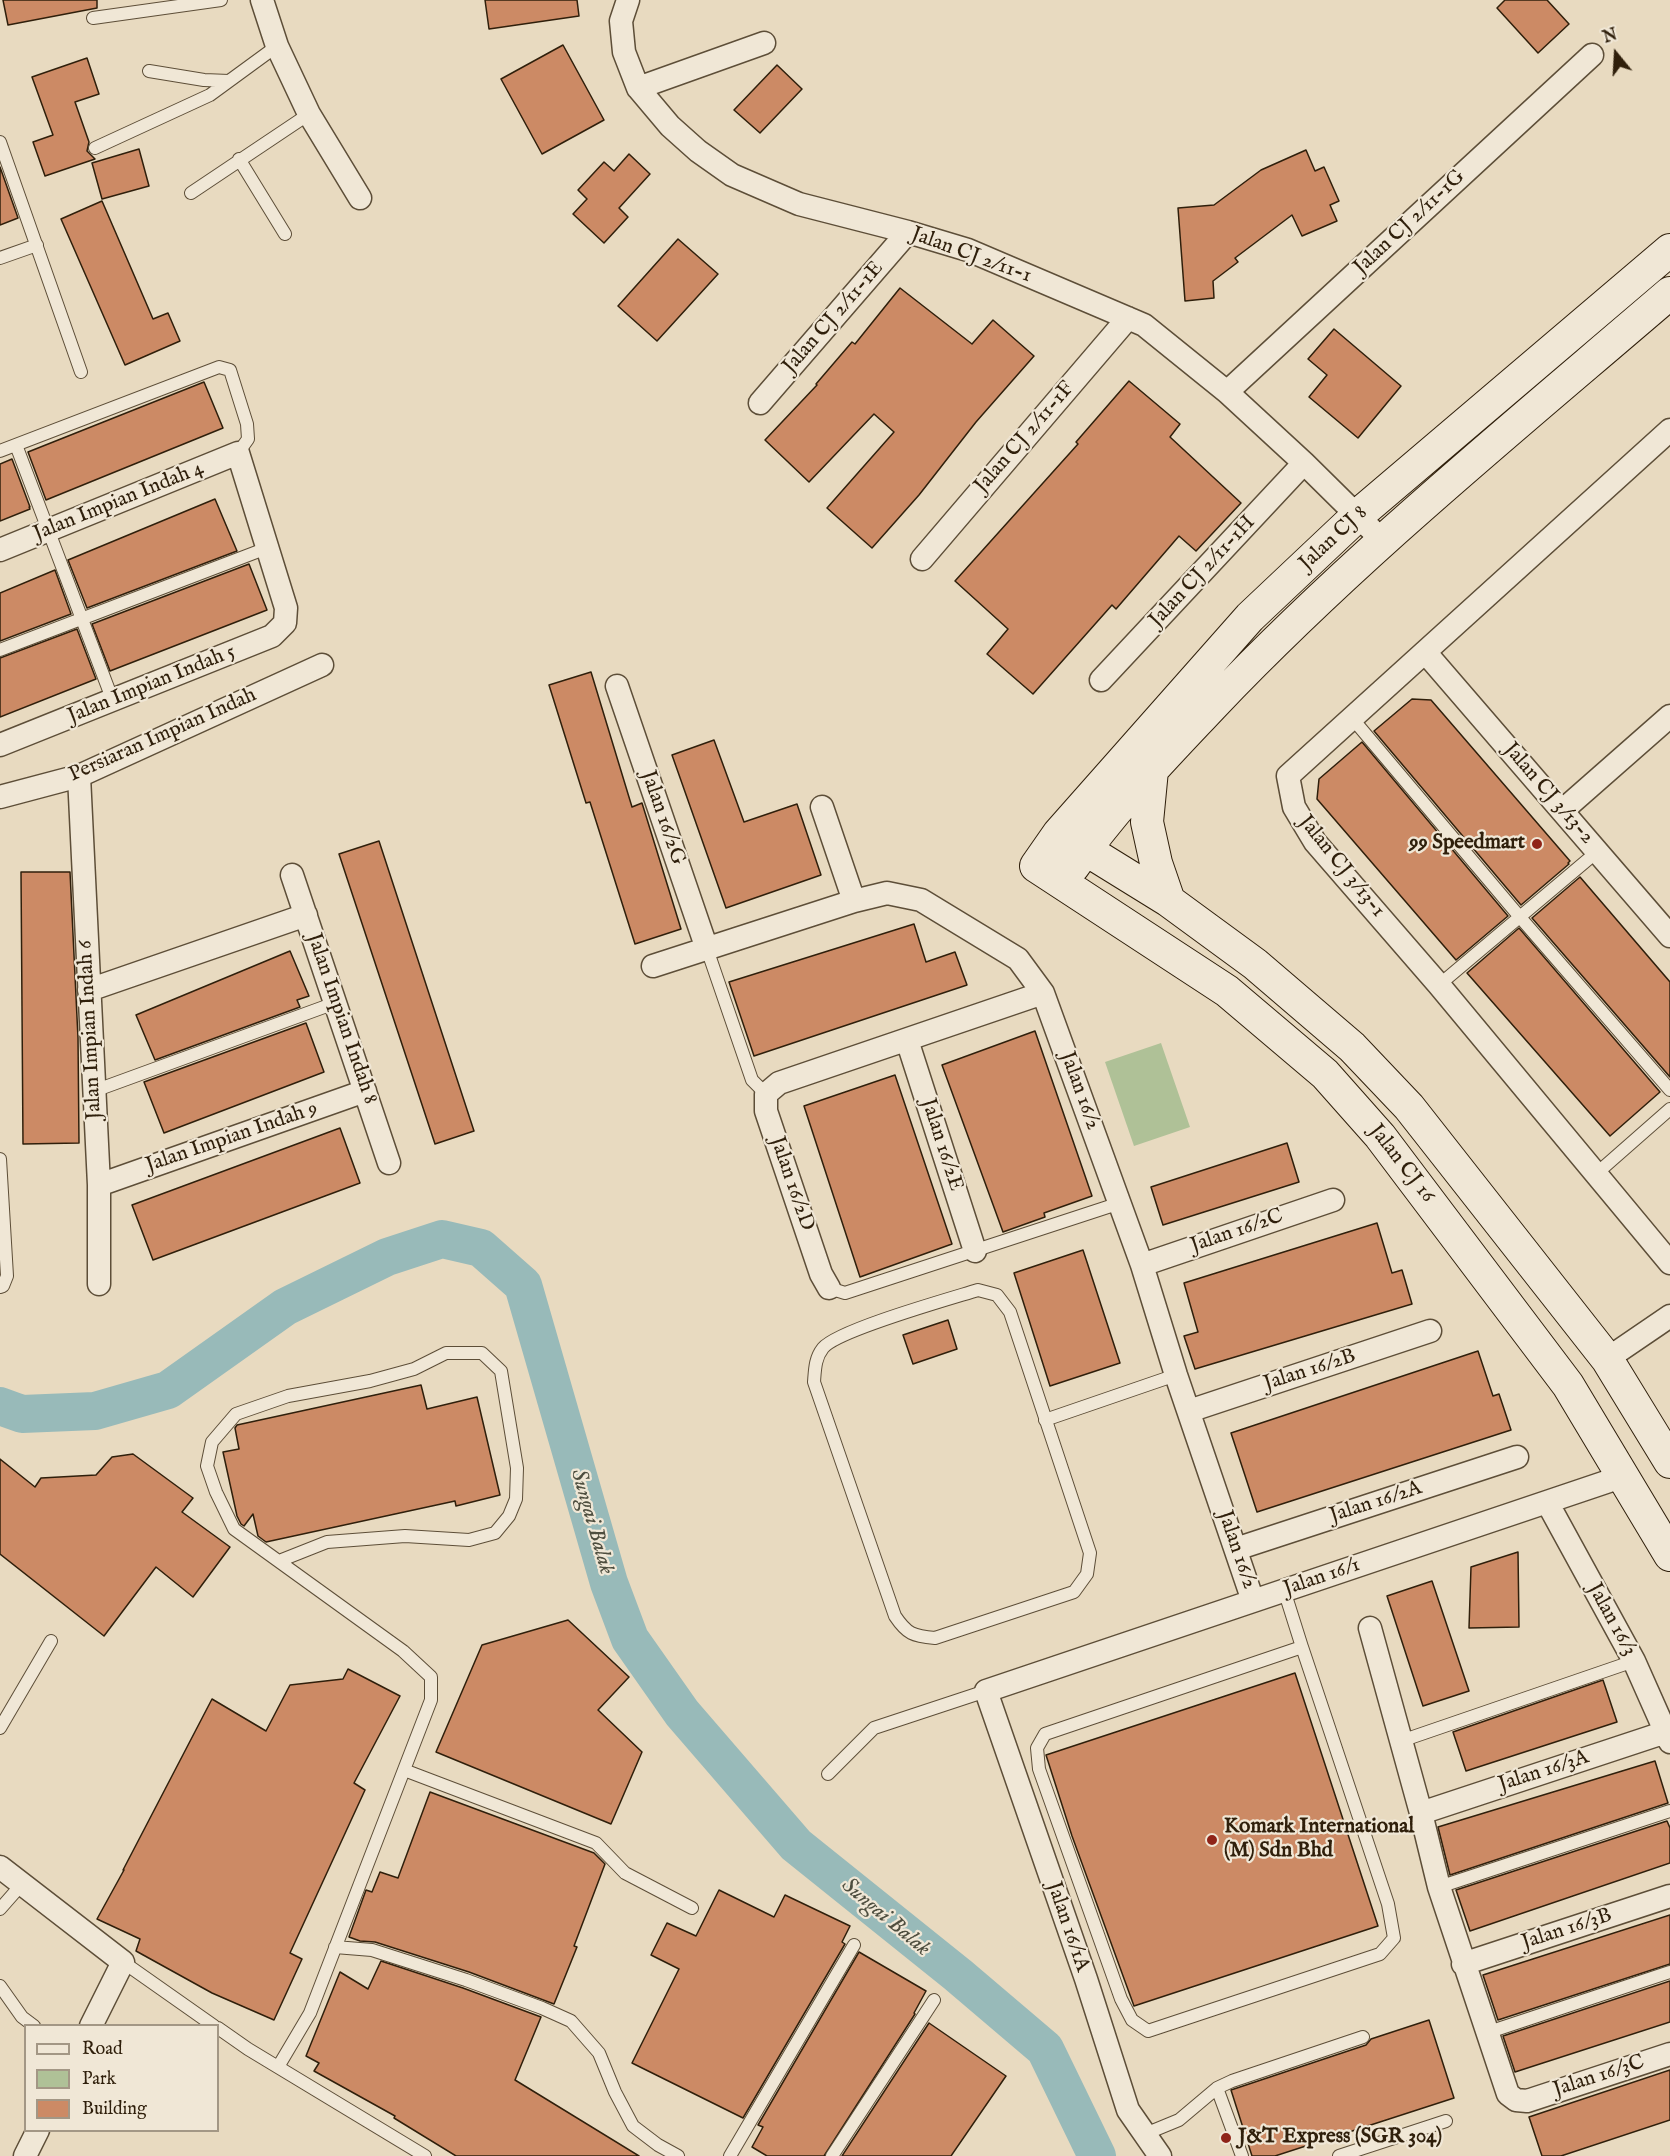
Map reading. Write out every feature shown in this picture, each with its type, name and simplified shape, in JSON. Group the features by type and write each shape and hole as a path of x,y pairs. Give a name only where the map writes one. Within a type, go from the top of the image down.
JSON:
{"street":[{"path":"262,0 277,46 309,114 360,198"},
{"name":"Jalan CJ 2/11-1","path":"628,0 621,21 624,52 638,88 670,126 698,151 732,175 800,204 968,250 1144,325 1227,392 1304,463 1382,540"},
{"path":"638,88 764,43"},
{"name":"Jalan CJ 2/11-1G","path":"1227,392 1592,55"},
{"name":"Jalan CJ 2/11-1E","path":"760,403 908,232"},
{"name":"Jalan CJ 8","path":"1062,882 1072,842 1250,616 1358,516 1665,275"},
{"name":"Jalan CJ 8","path":"1036,866 1072,842 1152,770 1273,642 1665,275"},
{"name":"Jalan CJ 2/11-1F","path":"921,559 1128,318"},
{"name":"Jalan CJ 3/13-1","path":"1670,429 1288,776 1294,807 1315,842 1439,985 1670,1263"},
{"path":"238,453 267,548"},
{"name":"Jalan Impian Indah 4","path":"0,550 238,453"},
{"name":"Jalan CJ 2/11-1H","path":"1101,680 1304,463"},
{"name":"Jalan Impian Indah 5","path":"0,745 272,636 285,624 286,608 267,548"},
{"name":"Jalan CJ 3/13-2","path":"1425,652 1670,936"},
{"name":"Persiaran Impian Indah","path":"0,797 79,776 322,665"},
{"name":"Jalan 16/2G","path":"617,686 707,949"},
{"path":"1562,811 1670,716"},
{"path":"1152,770 1147,822 1156,863 1169,902"},
{"name":"Jalan Impian Indah 6","path":"79,776 99,1185 99,1284"},
{"path":"822,807 854,901"},
{"name":"Jalan CJ 16","path":"1072,842 1169,902 1255,964 1352,1047 1409,1107 1607,1359 1670,1462"},
{"name":"Jalan CJ 16","path":"1036,866 1227,991 1325,1074 1380,1136 1568,1385 1670,1555"},
{"name":"Jalan Impian Indah 8","path":"292,875 389,1163"},
{"name":"Jalan 16/2","path":"653,966 854,901 887,893 921,900 1018,959 1043,993 1142,1265 1176,1375 1254,1601"},
{"path":"89,990 306,915"},
{"path":"773,1089 1043,993"},
{"name":"Jalan 16/2E","path":"907,1040 975,1251"},
{"name":"Jalan 16/2D","path":"773,1089 766,1111 821,1274 829,1288"},
{"name":"Jalan Impian Indah 9","path":"99,1185 365,1091"},
{"name":"Jalan 16/2C","path":"1142,1265 1333,1200"},
{"path":"1607,1359 1670,1316"},
{"name":"Jalan 16/2B","path":"1189,1411 1430,1331"},
{"name":"Jalan 16/2A","path":"1236,1549 1517,1457"},
{"name":"Jalan 16/1","path":"986,1691 1624,1476"},
{"name":"Jalan 16/3","path":"1547,1502 1634,1661 1668,1737"},
{"path":"1370,1628 1421,1812 1438,1887 1486,2033"},
{"name":"Jalan 16/1A","path":"986,1691 1086,1979 1128,2110 1160,2156"},
{"name":"Jalan 16/3A","path":"1421,1812 1668,1737"},
{"path":"0,1868 123,1962 92,2024"},
{"name":"Jalan 16/3B","path":"1463,1964 1670,1896"},
{"name":"Jalan 16/3C","path":"1486,2033 1508,2094 1516,2100 1527,2101 1670,2054"},
{"path":"25,2156 37,2132"}],"lane":[{"path":"93,18 221,0"},
{"path":"95,148 210,95 277,46"},
{"path":"149,71 204,80 230,81"},
{"path":"191,193 309,114"},
{"path":"0,142 81,372"},
{"path":"239,159 285,234"},
{"path":"0,258 37,245"},
{"path":"0,451 219,367 230,370 247,424 248,439 238,453"},
{"path":"16,445 113,701"},
{"path":"0,650 267,548"},
{"path":"1352,718 1670,1090"},
{"path":"1439,985 1598,851"},
{"path":"707,949 752,1080 773,1089"},
{"path":"94,1091 335,1003"},
{"path":"1596,1174 1670,1109"},
{"path":"0,1159 7,1276 3,1286 0,1287"},
{"path":"829,1288 845,1293 1120,1203"},
{"path":"978,1290 997,1294 1010,1312 1045,1420 1090,1553 1086,1574 1074,1592 935,1638 919,1637 905,1631 895,1616 814,1382 815,1362 824,1346 844,1334 978,1290"},
{"path":"278,2067 310,2013 431,1700 431,1677 403,1651 234,1529 216,1492 207,1466 212,1442 236,1414 288,1396 369,1381 414,1369 446,1353 482,1353 501,1371 517,1468 516,1499 509,1516 495,1533 469,1540 405,1536 327,1542 279,1561"},
{"path":"1045,1420 1176,1375"},
{"path":"1284,1590 1388,1904 1394,1938 1380,1954 1148,2031 1132,2020 1121,1999 1039,1769 1037,1748 1045,1734 1302,1647"},
{"path":"0,1728 51,1641"},
{"path":"1401,1741 1634,1661"},
{"path":"828,1774 874,1728 986,1691"},
{"path":"404,1770 488,1800 596,1843 625,1873 692,1908"},
{"path":"1438,1887 1670,1811"},
{"path":"0,1910 22,1884"},
{"path":"730,2156 854,1945"},
{"path":"335,1947 372,1950 466,1980 571,2021 599,2053 615,2092 633,2126 658,2145 678,2156"},
{"path":"123,1962 212,2024"},
{"path":"1486,2033 1670,1972"},
{"path":"0,1986 22,2017 32,2024"},
{"path":"832,2156 934,2000"},
{"path":"219,2029 425,2156"},
{"path":"1144,2134 1179,2120 1217,2088 1232,2081 1363,2037"},
{"path":"1217,2088 1242,2156"},
{"path":"1339,2156 1446,2121"}],"green space":[{"path":"1161,1043 1190,1127 1134,1146 1105,1062"}],"building":[{"path":"3,0 97,0 97,8 8,25"},
{"path":"485,0 577,0 579,16 489,29"},
{"path":"1505,0 1547,0 1569,24 1538,53 1497,8"},
{"path":"563,45 604,120 542,154 501,79"},
{"path":"87,58 99,94 75,102 89,142 87,151 95,159 45,176 33,142 53,135 32,77"},
{"path":"777,65 802,89 760,133 734,110"},
{"path":"139,149 149,186 102,199 92,163"},
{"path":"1306,150 1315,171 1324,167 1339,201 1330,205 1337,221 1302,236 1292,215 1235,258 1238,262 1213,281 1214,298 1185,301 1178,208 1214,205 1261,170"},
{"path":"629,154 650,174 619,208 628,217 604,243 573,214 587,199 578,190 604,162 614,171"},
{"path":"0,167 18,218 0,225"},
{"path":"102,201 153,319 168,313 180,341 125,365 61,219"},
{"path":"678,239 718,274 657,341 618,306"},
{"path":"900,288 972,344 993,320 1034,356 872,548 827,508 894,432 874,414 809,482 765,440 817,385 852,342 855,344"},
{"path":"1334,329 1401,386 1358,438 1309,397 1327,375 1308,359"},
{"path":"1129,381 1180,424 1170,437 1241,503 1196,551 1179,536 1116,609 1112,605 1033,694 987,654 1008,629 955,581 1078,444 1076,442"},
{"path":"204,382 223,428 46,500 28,452"},
{"path":"12,459 30,509 0,521 0,464"},
{"path":"215,499 237,551 87,608 68,560"},
{"path":"249,564 267,610 110,671 92,624"},
{"path":"55,570 71,614 0,641 0,593"},
{"path":"77,629 96,679 0,717 0,658"},
{"path":"591,672 632,807 642,803 681,929 635,944 590,802 586,803 549,685"},
{"path":"1412,699 1431,700 1570,861 1521,905 1374,731"},
{"path":"714,740 744,822 797,804 821,875 726,908 672,755"},
{"path":"1362,742 1508,916 1456,960 1317,799 1319,779"},
{"path":"379,841 474,1131 435,1144 339,854"},
{"path":"21,872 70,872 78,1038 79,1143 23,1144"},
{"path":"1580,877 1670,982 1670,1077 1532,918"},
{"path":"914,924 926,962 955,952 967,985 754,1056 729,982"},
{"path":"1519,928 1660,1092 1610,1136 1467,973"},
{"path":"290,951 309,996 297,1000 300,1007 155,1060 136,1015"},
{"path":"306,1023 324,1072 164,1133 144,1082"},
{"path":"1035,1031 1092,1196 1044,1213 1045,1217 1003,1232 942,1065"},
{"path":"895,1075 952,1244 860,1277 804,1106"},
{"path":"340,1128 360,1183 153,1260 132,1205"},
{"path":"1287,1143 1299,1182 1163,1225 1151,1187"},
{"path":"1377,1223 1392,1273 1402,1270 1412,1304 1195,1369 1184,1336 1198,1332 1184,1283"},
{"path":"1083,1250 1120,1363 1050,1386 1014,1273"},
{"path":"948,1320 957,1349 913,1364 903,1335"},
{"path":"1478,1351 1493,1396 1499,1394 1511,1430 1257,1512 1231,1433"},
{"path":"421,1385 427,1409 477,1397 500,1495 456,1506 455,1501 266,1542 258,1536 253,1514 244,1526 241,1524 237,1516 223,1452 239,1449 235,1428 237,1425"},
{"path":"133,1454 193,1498 182,1512 230,1547 193,1597 156,1567 104,1636 0,1554 0,1459 35,1487 41,1478 96,1475 112,1457"},
{"path":"1518,1552 1519,1627 1469,1628 1471,1567"},
{"path":"1432,1581 1469,1691 1423,1706 1387,1596"},
{"path":"568,1620 629,1677 598,1710 642,1752 611,1824 436,1752 482,1645"},
{"path":"348,1669 400,1696 354,1783 365,1790 290,1953 302,1959 274,2020 212,1993 136,1951 140,1939 97,1919 212,1699 266,1731 290,1685 343,1679"},
{"name":"Komark International (M) Sdn Bhd","path":"1295,1673 1378,1926 1134,2006 1072,1836 1046,1755"},
{"path":"1603,1680 1617,1722 1466,1771 1453,1732"},
{"path":"1655,1761 1668,1803 1450,1875 1438,1827"},
{"path":"430,1792 594,1853 605,1864 574,1946 577,1947 554,2004 469,1972 375,1942 360,1941 349,1937 366,1890 372,1892 380,1872 398,1878"},
{"path":"1667,1821 1670,1828 1670,1863 1470,1931 1456,1890"},
{"path":"719,1890 774,1917 785,1895 850,1926 842,1942 845,1944 743,2118 632,2063 679,1969 651,1955 667,1923 696,1936"},
{"path":"1670,1915 1670,1964 1498,2020 1483,1975"},
{"path":"859,1952 926,1991 915,2014 824,2156 767,2156 752,2147 763,2127 758,2125"},
{"path":"381,1961 541,2017 515,2080 639,2156 456,2156 394,2118 395,2116 314,2071 319,2063 306,2056 340,1972 368,1989"},
{"path":"1670,1981 1670,2022 1515,2072 1503,2036"},
{"path":"1429,2020 1454,2098 1275,2156 1252,2156 1231,2090 1366,2045 1371,2039"},
{"path":"929,2023 1006,2076 951,2156 842,2156"},
{"path":"1670,2070 1670,2120 1561,2156 1542,2156 1529,2117"}],"waterway":[{"name":"Sungai Balak","path":"0,1406 22,1414 95,1411 168,1390 285,1307 387,1257 442,1239 481,1248 523,1285 609,1583 630,1639 682,1713 796,1845 958,1975 1045,2049 1097,2156"}],"place":[{"name":"99 Speedmart","path":"1537,844"},
{"name":"Komark International (M) Sdn Bhd","path":"1212,1840"},
{"name":"J&T Express (SGR 304)","path":"1226,2138"}]}
